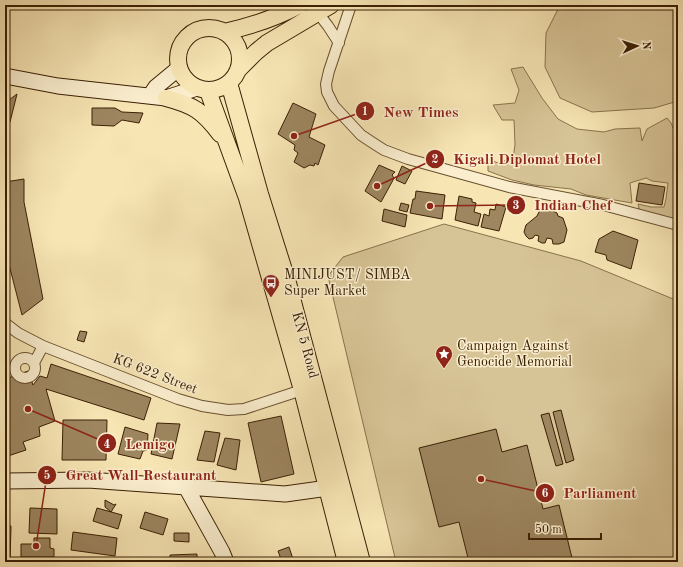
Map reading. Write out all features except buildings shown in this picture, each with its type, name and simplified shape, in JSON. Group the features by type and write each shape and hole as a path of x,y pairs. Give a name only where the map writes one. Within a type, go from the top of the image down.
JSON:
{"main road":[{"path":"224,32 258,24 300,5"},
{"path":"166,98 203,89 223,87 256,52 267,43 324,9"},
{"path":"203,89 185,79 180,68 178,58 179,50 187,37 193,32 206,28 219,29 230,36 238,48 240,55 234,76"},
{"path":"150,96 156,87 180,68"},
{"path":"5,76 58,86 166,98 181,102 197,109 206,117 229,148"},
{"name":"KN 5 Road","path":"234,76 260,194 288,283 362,562"},
{"name":"KN 5 Road","path":"203,89 229,148 247,198 302,390 346,562"},
{"path":"5,481 88,480 285,494 328,488"},
{"path":"186,487 226,562"}],"street":[{"path":"351,5 326,84 327,92 334,106 361,135 384,150 408,159 509,187 603,205 678,225"},
{"path":"324,9 339,43"},
{"name":"KG 622 Street","path":"5,323 18,333 43,346 178,399 217,409 244,409 302,390"},
{"path":"22,358 29,339"},
{"path":"34,363 29,358 22,358 16,362 14,368 16,375 22,378 29,378 34,373 34,363 43,346"}],"shaded area":[{"path":"560,5 678,5 678,101 654,108 592,112 560,98 545,67 546,33"},
{"path":"523,67 542,98 558,119 577,129 604,132 615,129 640,128 642,141 647,129 667,118 676,135 678,212 673,220 640,212 638,204 651,207 664,207 668,183 652,181 646,178 630,183 632,203 586,195 571,189 534,185 512,180 488,171 488,159 498,163 513,158 515,145 514,120 502,120 493,105 515,103 519,90 511,69"},
{"path":"444,224 581,261 678,301 678,562 396,562 328,276 343,257"}],"place":[{"name":"New Times","path":"294,136"},
{"name":"Kigali Diplomat Hotel","path":"377,186"},
{"name":"Indian Chef","path":"430,206"},
{"name":"MINIJUST/ SIMBA Super Market","path":"271,298"},
{"name":"Campaign Against Genocide Memorial","path":"444,369"},
{"name":"Lemigo","path":"28,409"},
{"name":"Parliament","path":"481,479"},
{"name":"Great Wall Restaurant","path":"36,546"}]}
